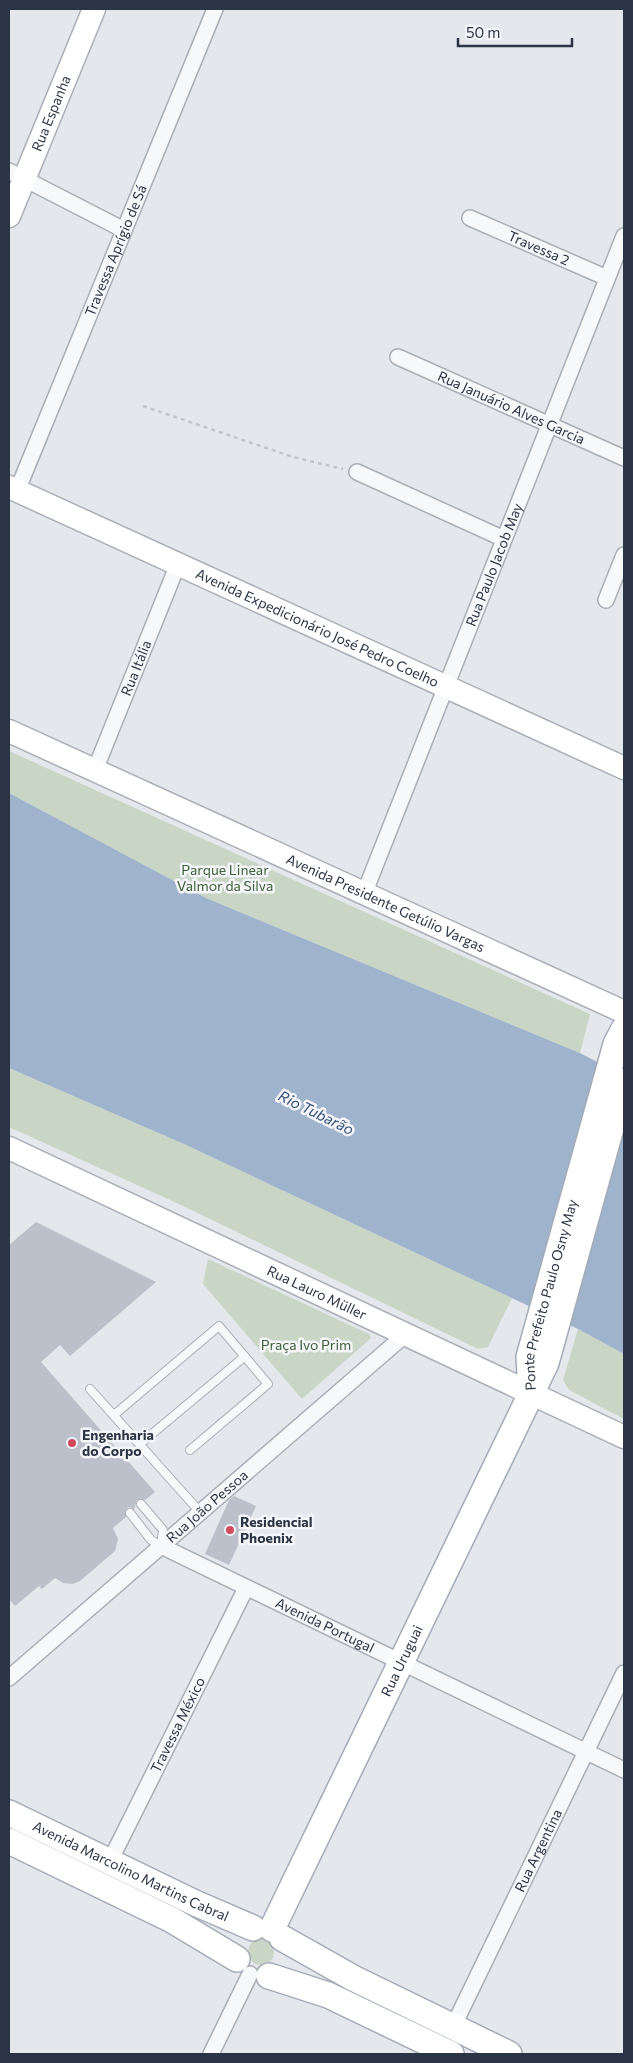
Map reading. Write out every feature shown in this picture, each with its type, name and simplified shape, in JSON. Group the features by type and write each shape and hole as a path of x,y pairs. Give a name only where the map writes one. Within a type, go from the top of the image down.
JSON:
{"main road":[{"name":"Rua Espanha","path":"9,216 17,174 94,9"},
{"name":"Avenida Expedicionário José Pedro Coelho","path":"13,489 624,768"},
{"name":"Avenida Presidente Getúlio Vargas","path":"9,732 624,1012"},
{"name":"Ponte Prefeito Paulo Osny May","path":"531,1392 537,1360 620,1036"},
{"name":"Ponte Prefeito Paulo Osny May","path":"537,1360 624,1081"},
{"name":"Rua Lauro Müller","path":"9,1148 624,1437"},
{"name":"Rua Uruguai","path":"269,1931 531,1392"},
{"name":"Avenida Marcolino Martins Cabral","path":"9,1813 110,1862 269,1931 352,1978 509,2054"},
{"path":"9,1826 22,1830 36,1826"},
{"name":"Avenida Marcolino Martins Cabral","path":"9,1842 172,1920 252,1970 328,1995 444,2053"},
{"path":"269,1931 286,1952 281,1967 252,1970 237,1944 240,1937 269,1931"}],"street":[{"name":"Travessa Aprígio de Sá","path":"13,489 124,230 215,9"},
{"path":"17,174 124,230"},
{"name":"Travessa 2","path":"470,218 607,278"},
{"name":"Rua Paulo Jacob May","path":"364,894 624,236"},
{"name":"Rua Januário Alves Garcia","path":"398,357 624,458"},
{"path":"357,472 504,539"},
{"path":"606,600 624,556"},
{"name":"Rua Itália","path":"95,770 178,564"},
{"name":"Rua João Pessoa","path":"9,1678 406,1334"},
{"name":"Avenida Portugal","path":"160,1546 624,1770"},
{"name":"Travessa México","path":"110,1862 246,1588"},
{"name":"Rua Argentina","path":"453,2027 624,1673"},
{"path":"211,2054 252,1970"}],"lane":[{"path":"114,1415 219,1326 268,1384 190,1450"},
{"path":"140,1444 244,1357"},
{"path":"90,1389 200,1512"},
{"path":"130,1513 152,1540 160,1546 163,1530 141,1504"}],"path":[{"path":"143,406 293,457 357,472"}],"green space":[{"name":"Parque Linear Valmor da Silva","path":"9,751 590,1014 580,1053 206,898 9,793"},
{"path":"9,1068 186,1145 512,1298 488,1347 478,1349 179,1204 9,1127"},
{"name":"Praça Ivo Prim","path":"208,1259 369,1334 371,1338 302,1399 203,1284"},
{"path":"578,1329 624,1354 624,1419 569,1390 563,1380"},
{"path":"261,1939 270,1943 274,1952 270,1961 261,1965 252,1961 248,1952 252,1943"}],"water":[{"name":"Rio Tubarão","path":"9,793 206,898 580,1053 624,1076 624,1354 578,1329 186,1145 9,1068"}],"building":[{"path":"36,1222 156,1282 70,1356 60,1345 41,1362 155,1492 145,1500 137,1500 134,1510 130,1507 126,1509 126,1517 113,1528 118,1539 115,1551 80,1581 73,1584 63,1583 55,1578 42,1589 39,1586 15,1606 9,1599 9,1245"},
{"name":"Residencial Phoenix","path":"234,1496 256,1506 229,1565 205,1554 229,1500"}],"place":[{"name":"Engenharia do Corpo","path":"72,1443"},
{"name":"Residencial Phoenix","path":"230,1530"}]}
